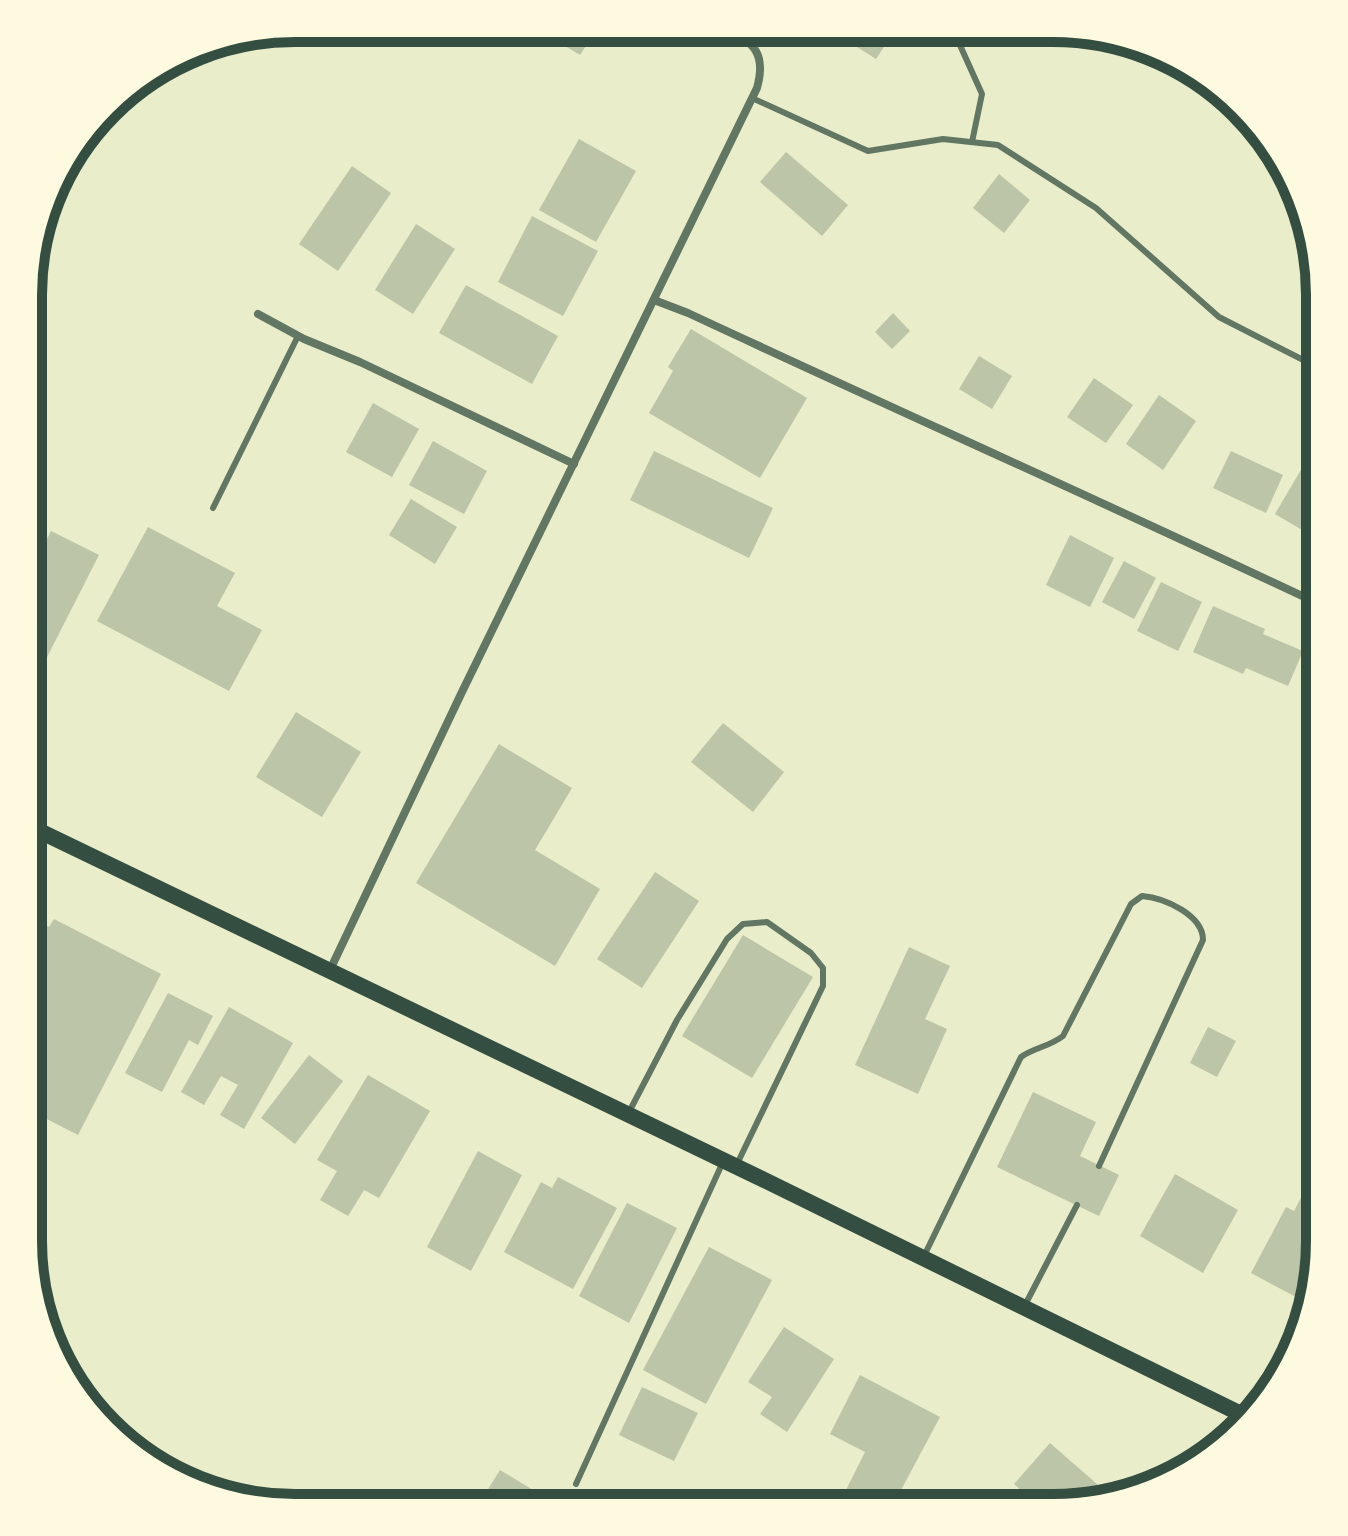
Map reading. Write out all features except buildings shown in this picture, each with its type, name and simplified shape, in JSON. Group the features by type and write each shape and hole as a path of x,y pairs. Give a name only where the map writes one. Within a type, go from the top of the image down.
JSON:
{"main road":[{"path":"43,832 730,1163 1238,1413"}],"street":[{"path":"330,970 752,98 761,73 757,53 748,42"},
{"path":"654,300 1094,498 1305,597"},
{"path":"258,314 298,336 360,362 574,464"}],"lane":[{"path":"958,42 982,94 972,142"},
{"path":"752,98 868,151 943,139 998,145 1096,208 1219,317 1305,361"},
{"path":"213,508 298,336"},
{"path":"923,1257 1021,1057 1034,1047 1049,1047 1063,1036 1131,904 1142,896 1153,897 1196,919 1203,929 1203,940 1099,1166"},
{"path":"576,1484 730,1163 823,986 823,968 811,953 767,922 743,924 727,939 677,1020 628,1114"},
{"path":"1024,1307 1077,1205"}]}
